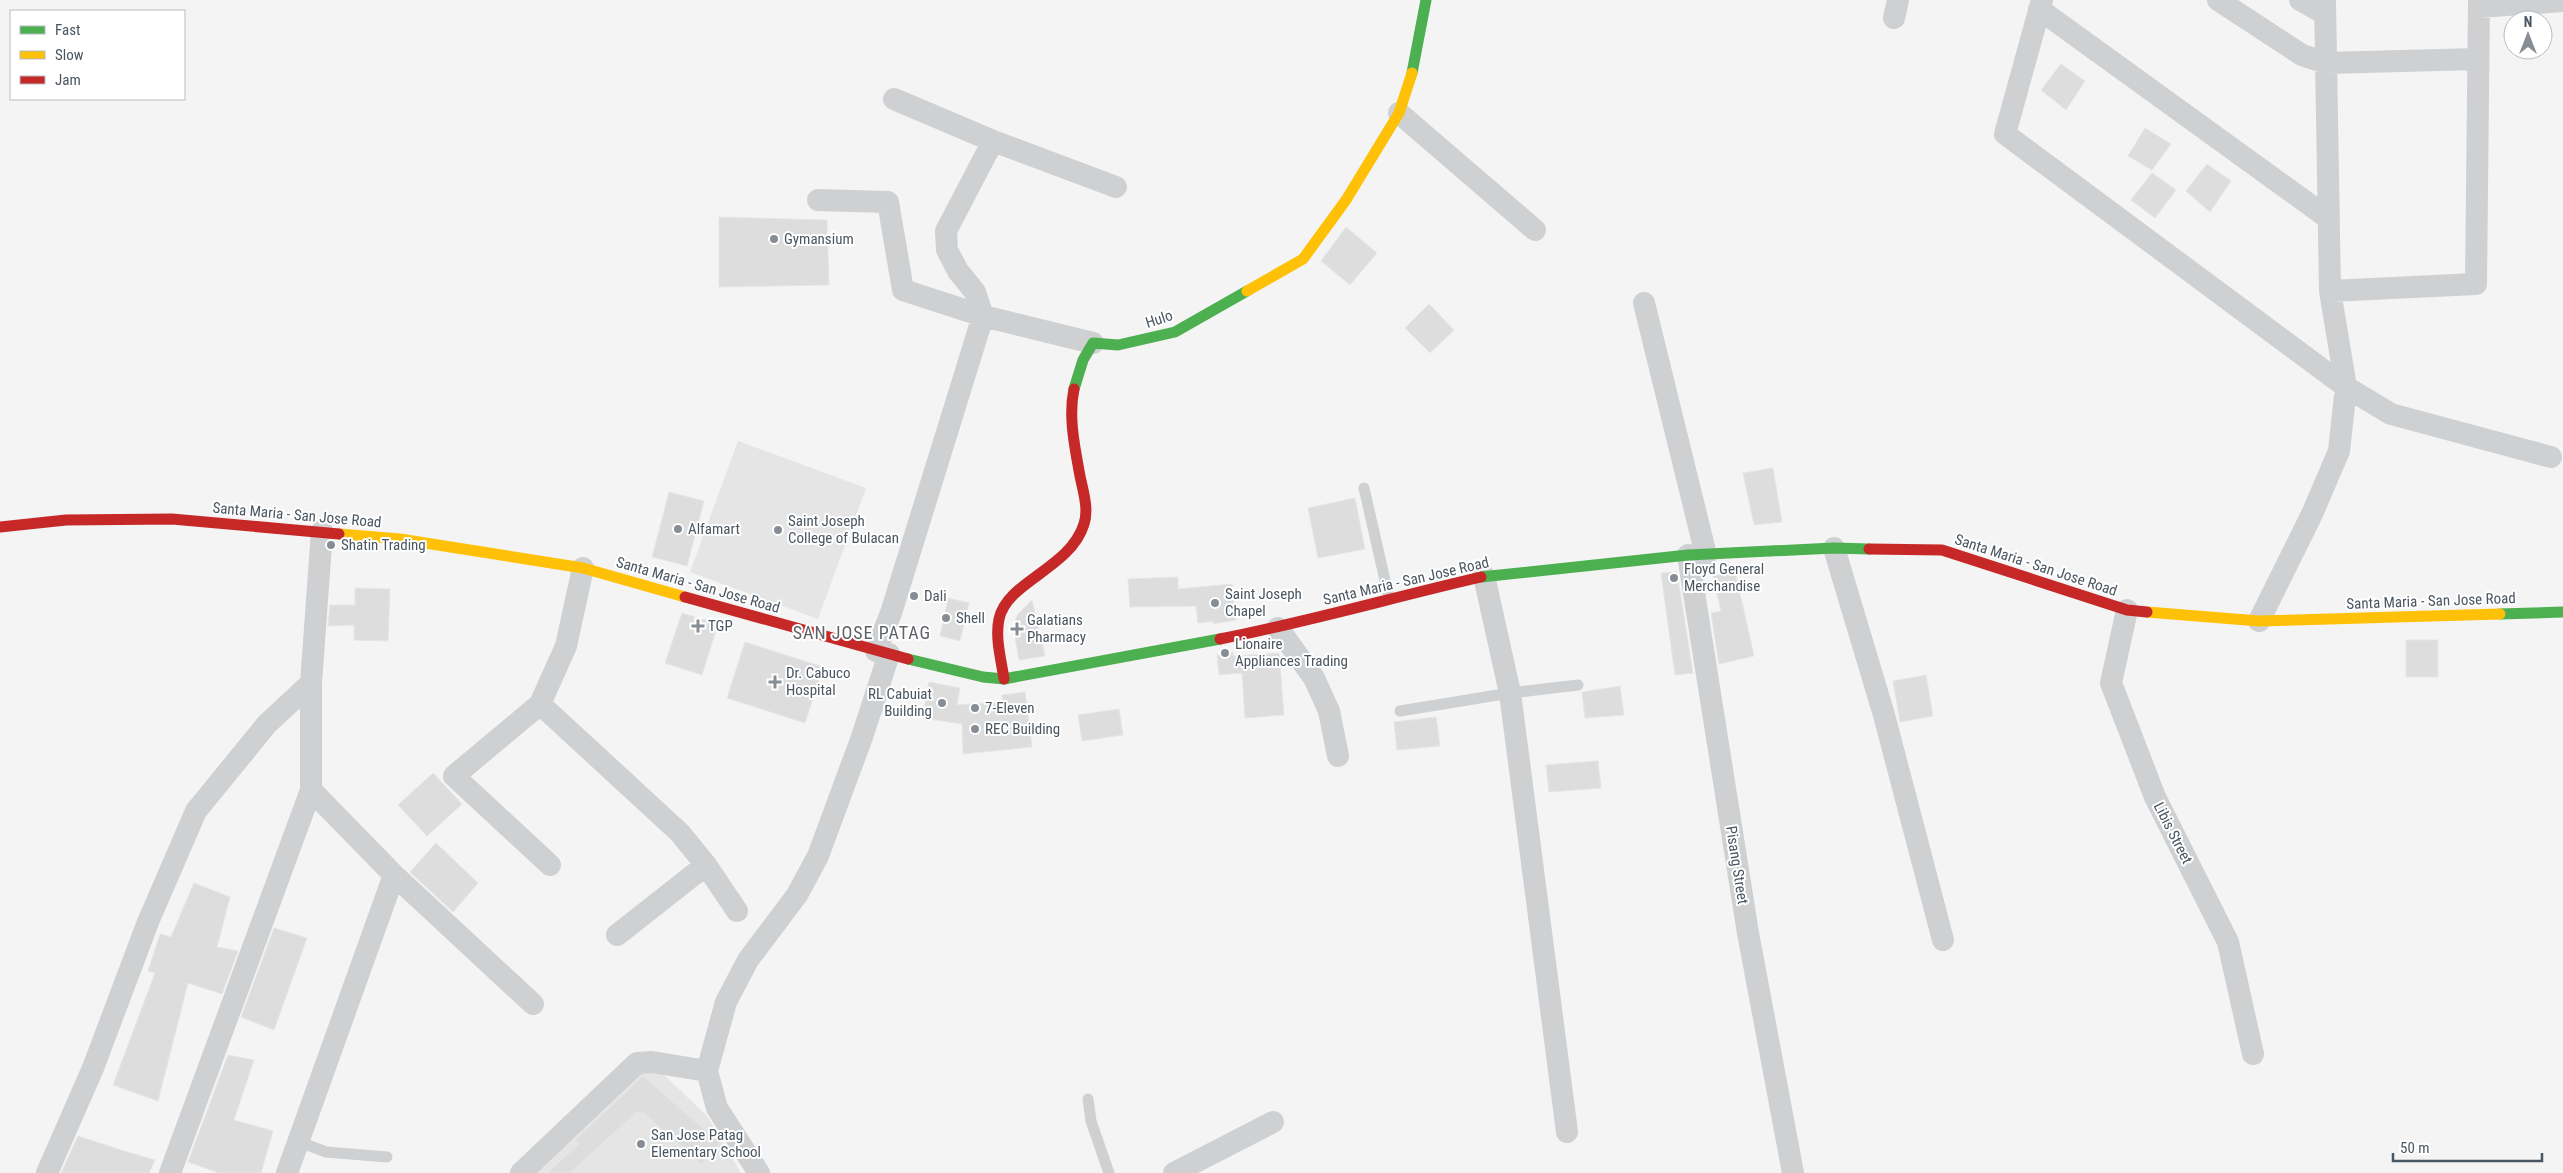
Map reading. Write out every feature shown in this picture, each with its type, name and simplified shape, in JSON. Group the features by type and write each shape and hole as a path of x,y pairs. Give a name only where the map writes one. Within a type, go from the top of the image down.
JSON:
{"main road":[{"name":"Hulo","path":"1093,343 1118,345 1175,332 1303,259 1346,200 1399,113 1411,80 1426,0"},
{"path":"1004,679 997,628 1002,612 1010,598 1064,556 1082,528 1087,511 1072,433 1071,398 1082,361 1093,343"},
{"name":"Santa Maria - San Jose Road","path":"0,527 66,520 172,519 400,539 582,568 882,653 983,677 1004,679 1278,628 1389,598 1484,576 1697,555 1834,548 1942,550 2126,610 2259,622 2563,612"}],"street":[{"path":"2218,0 2302,56 2326,63 2477,59"},
{"path":"2259,622 2312,514 2339,451 2346,387 2330,291 2325,7 2300,0"},
{"path":"2330,291 2476,284 2479,4 2563,1"},
{"path":"2328,218 2040,4 2005,134 2346,387 2391,414 2551,457"},
{"path":"894,99 993,141 1116,187"},
{"path":"1399,113 1534,230"},
{"path":"759,1173 717,1108 707,1071 726,1002 748,960 797,895 818,856 862,737 890,613 983,316 975,292 958,270 947,250 946,231 993,141"},
{"path":"818,200 888,202 903,290 983,316 1093,343"},
{"name":"Pisang Street","path":"1644,303 1697,555 1748,934 1793,1173"},
{"path":"170,1173 311,790 311,683 322,531"},
{"path":"1834,548 1884,715 1943,940"},
{"path":"550,865 454,776 540,704 566,646 582,568"},
{"path":"1484,576 1510,693 1567,1132"},
{"name":"Libis Street","path":"2126,610 2111,683 2155,797 2228,942 2253,1054"},
{"path":"1278,628 1314,678 1329,710 1338,756"},
{"path":"47,1173 93,1068 148,922 196,811 267,724 311,683"},
{"path":"540,704 680,833 706,865 737,911"},
{"path":"311,790 394,875 533,1004"},
{"path":"617,935 706,865"},
{"path":"288,1173 297,1141 394,875"},
{"path":"521,1173 637,1063 652,1062 707,1071"},
{"path":"1174,1173 1273,1122"}],"lane":[{"path":"1364,488 1389,598"},
{"path":"1400,711 1510,693 1578,686"},
{"path":"1088,1099 1091,1121 1109,1173"},
{"path":"297,1141 326,1152 387,1158"}],"shaded area":[{"name":"Saint Joseph College of Bulacan","path":"738,441 866,488 818,619 690,572"},
{"name":"San Jose Patag Elementary School","path":"634,1067 657,1068 707,1116 741,1173 529,1173"}],"building":[{"path":"2061,64 2085,81 2066,110 2041,90"},
{"path":"2145,128 2171,144 2152,170 2128,156"},
{"path":"2207,164 2231,181 2210,212 2186,191"},
{"path":"2152,173 2176,190 2155,218 2131,200"},
{"name":"Gymansium","path":"719,217 827,220 829,285 719,287"},
{"path":"1346,227 1377,253 1350,285 1321,261"},
{"path":"1429,304 1454,330 1430,353 1405,328"},
{"path":"1773,468 1782,522 1754,525 1743,473"},
{"name":"Alfamart","path":"669,492 704,501 687,566 652,557"},
{"path":"1355,498 1365,549 1318,558 1308,508"},
{"path":"1735,571 1754,656 1719,664 1711,613 1721,611 1713,576"},
{"path":"1677,572 1693,673 1675,675 1661,573"},
{"path":"1178,577 1178,589 1232,584 1236,620 1213,624 1213,621 1198,623 1196,606 1130,607 1128,579"},
{"path":"355,588 390,589 388,641 354,640 354,625 328,626 330,605 355,605"},
{"path":"948,598 969,603 960,641 940,636"},
{"path":"1032,600 1045,656 1019,660 1014,632 1015,621 1018,614"},
{"path":"682,613 718,624 702,675 665,663"},
{"path":"2406,640 2438,640 2438,677 2406,677"},
{"name":"Dr. Cabuco Hospital","path":"745,642 823,667 805,723 727,698"},
{"path":"1233,652 1233,656 1279,653 1284,715 1245,718 1242,673 1219,675 1217,655"},
{"path":"1926,675 1933,716 1900,722 1893,681"},
{"path":"929,682 960,688 957,705 1003,702 1002,695 1025,692 1032,747 963,754 962,724 923,718"},
{"path":"1620,686 1624,715 1585,718 1582,692"},
{"path":"1119,709 1123,735 1082,741 1078,715"},
{"path":"1436,717 1440,746 1397,750 1394,722"},
{"path":"1598,761 1601,788 1549,792 1546,765"},
{"path":"433,773 462,804 427,836 398,805"},
{"path":"436,843 478,883 453,912 410,872"},
{"path":"194,883 230,897 217,947 238,951 222,994 188,983 158,1101 113,1085 155,973 148,971 160,934 171,937"},
{"path":"274,928 307,938 274,1030 241,1017"},
{"path":"228,1055 254,1060 234,1120 273,1131 261,1173 219,1173 188,1162"},
{"path":"643,1076 720,1143 701,1164 643,1112 642,1114 638,1111 570,1173 547,1173 579,1144 575,1140"},
{"path":"78,1136 155,1160 149,1173 61,1173"}],"traffic: fast":[{"path":"1412,73 1426,0"},
{"path":"1074,389 1083,360 1093,343 1118,345 1175,332 1247,291"},
{"path":"1481,577 1688,555 1834,548 1869,549"},
{"path":"2500,614 2563,612"},
{"path":"908,659 983,677 1004,679 1220,639"}],"traffic: slow":[{"path":"1247,291 1303,259 1346,200 1399,113 1412,73"},
{"path":"339,534 400,539 583,568 685,597"},
{"path":"2147,612 2259,621 2500,614"}],"traffic: jam":[{"path":"1004,679 998,634 999,619 1004,606 1014,594 1066,552 1077,539 1084,524 1085,500 1076,455 1072,421 1074,389"},
{"path":"0,527 66,520 172,519 339,534"},
{"path":"1869,549 1942,550 2127,610 2147,612"},
{"path":"1220,639 1286,625 1481,577"},
{"path":"685,597 908,659"}],"place":[{"name":"Gymansium","path":"774,239"},
{"name":"Alfamart","path":"678,529"},
{"name":"Saint Joseph College of Bulacan","path":"778,530"},
{"name":"Shatin Trading","path":"331,545"},
{"name":"Floyd General Merchandise","path":"1674,578"},
{"name":"Dali","path":"914,596"},
{"name":"Saint Joseph Chapel","path":"1215,603"},
{"name":"Shell","path":"946,618"},
{"name":"TGP","path":"698,626"},
{"name":"Galatians Pharmacy","path":"1017,629"},
{"name":"Lionaire Appliances Trading","path":"1225,653"},
{"name":"Dr. Cabuco Hospital","path":"775,682"},
{"name":"RL Cabuiat Building","path":"942,703"},
{"name":"7-Eleven","path":"975,708"},
{"name":"REC Building","path":"975,729"},
{"name":"San Jose Patag Elementary School","path":"641,1144"}],"district":[{"name":"SAN JOSE PATAG","path":"862,632"}]}
